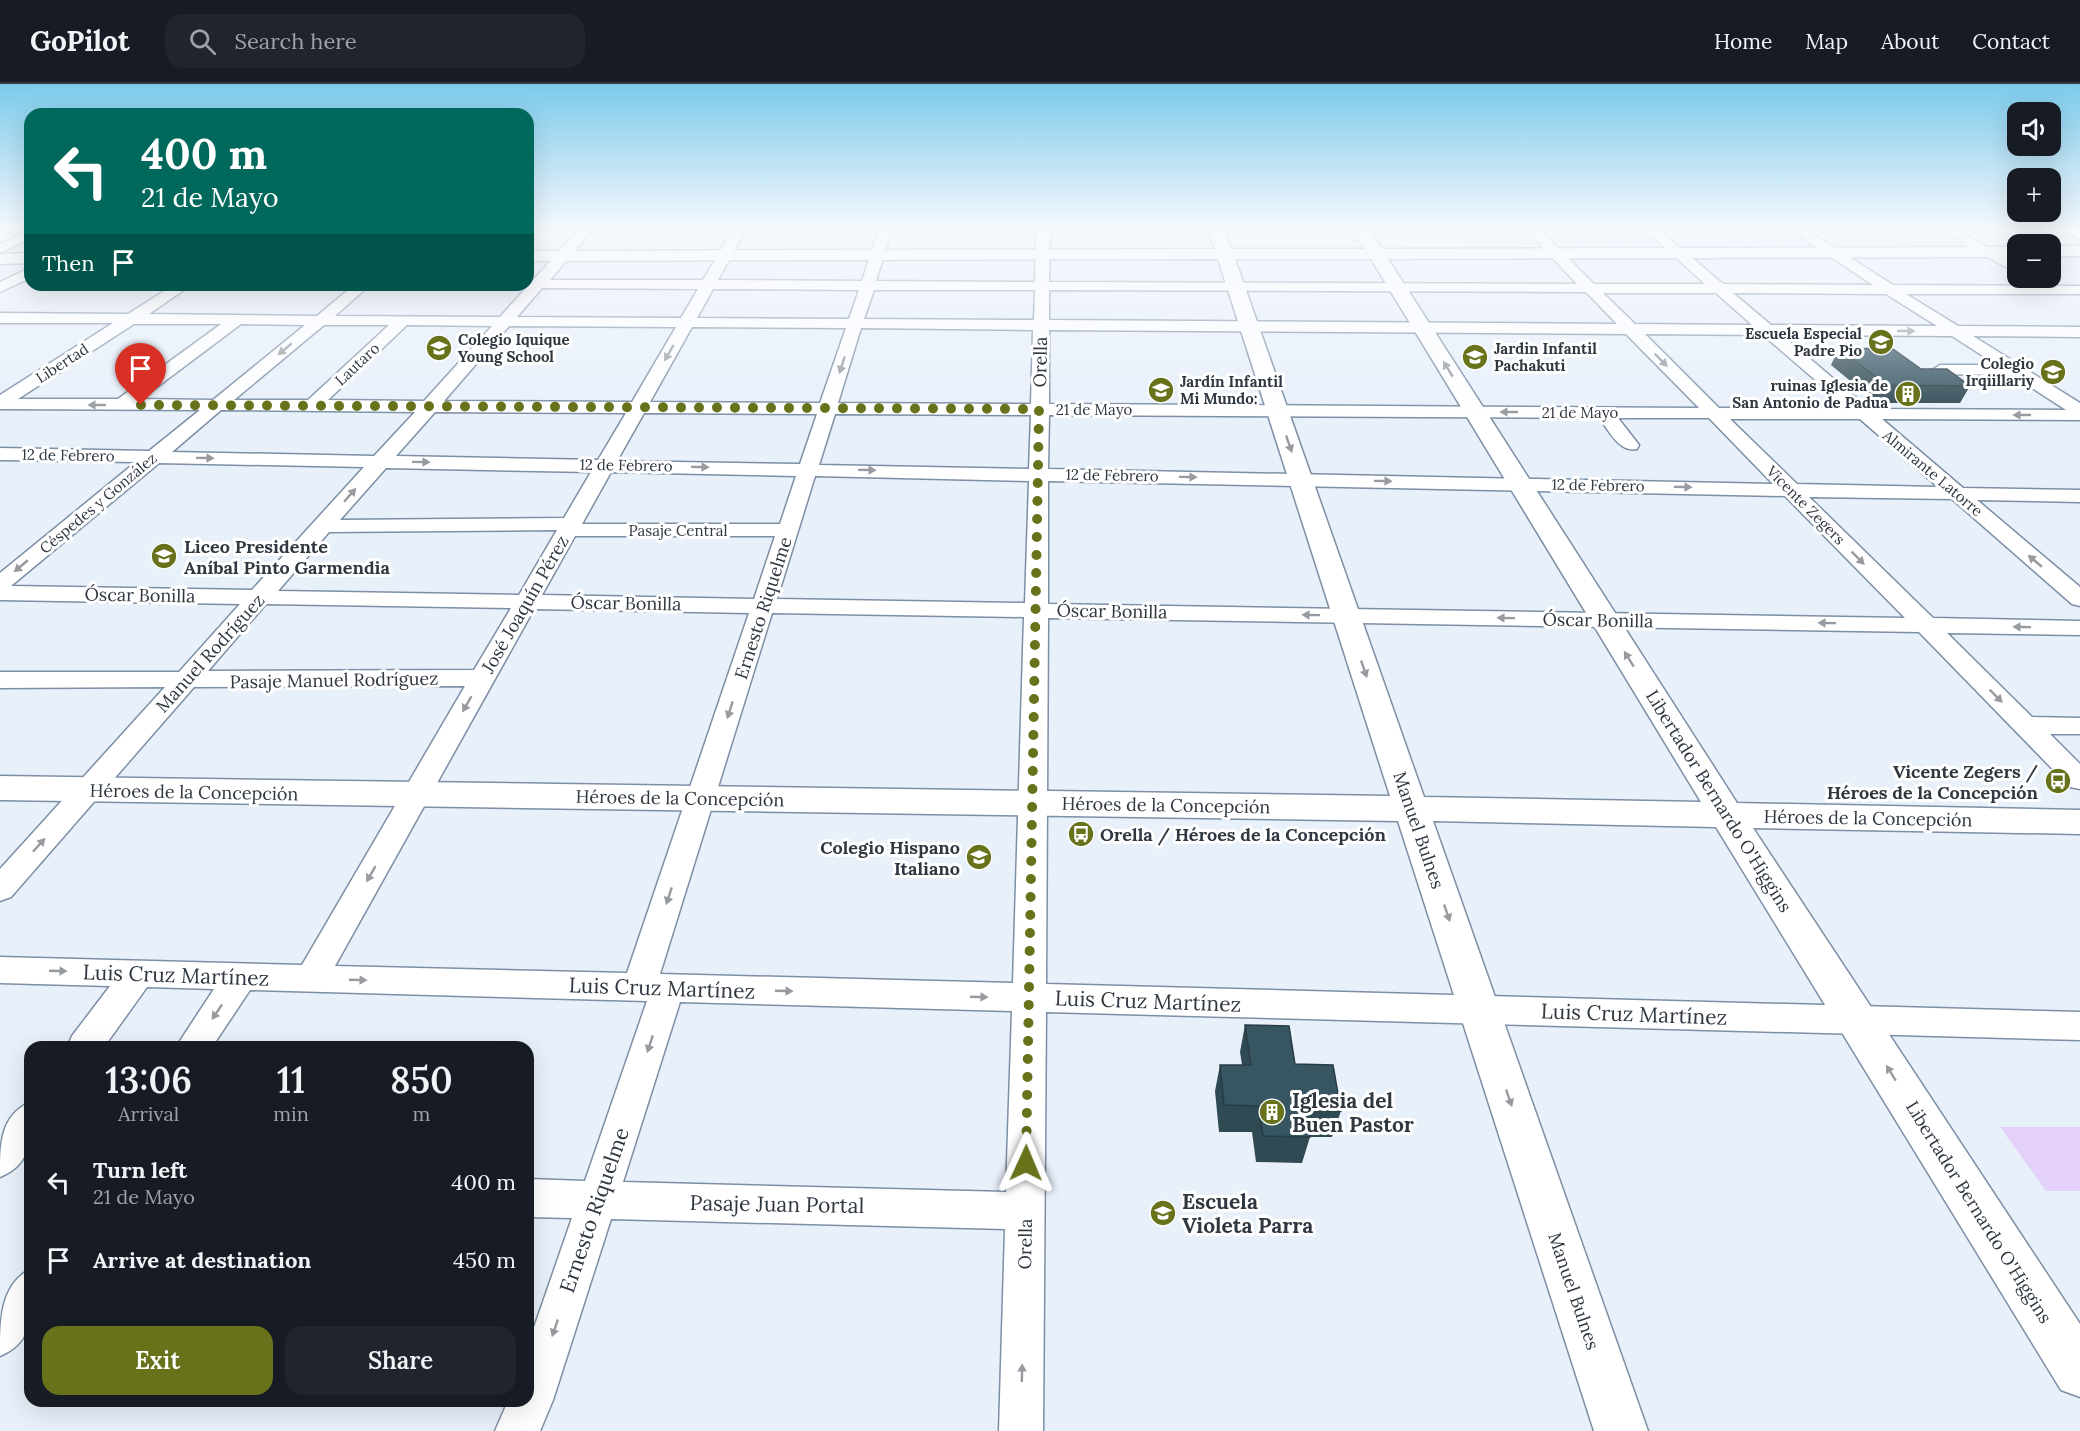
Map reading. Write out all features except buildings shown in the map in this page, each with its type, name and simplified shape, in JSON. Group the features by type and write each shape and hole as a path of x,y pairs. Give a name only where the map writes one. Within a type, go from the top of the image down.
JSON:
{"main road":[{"name":"Manuel Bulnes","path":"1238,292 1621,1431"},
{"name":"Libertador Bernardo O'Higgins","path":"1400,292 1727,815 2080,1371"},
{"name":"Héroes de la Concepción","path":"0,788 1412,809 2080,822"}],"street":[{"name":"Libertad","path":"0,404 173,292"},
{"name":"Céspedes y González","path":"0,584 355,292"},
{"name":"Manuel Rodríguez","path":"0,889 531,292"},
{"name":"José Joaquín Pérez","path":"311,978 704,292"},
{"name":"Ernesto Riquelme","path":"534,1391 598,1200 701,799 866,292"},
{"name":"Orella","path":"1021,1431 1042,292"},
{"name":"Vicente Zegers","path":"1594,292 2080,780"},
{"name":"Almirante Latorre","path":"1721,292 2080,599"},
{"path":"1892,292 2080,413"},
{"path":"2057,292 2080,305"},
{"path":"0,318 2080,332"},
{"path":"122,405 237,320"},
{"name":"Lautaro","path":"312,406 403,321"},
{"path":"1940,370 2016,370"},
{"name":"21 de Mayo","path":"0,404 1863,414 2080,413"},
{"path":"1604,412 1630,445"},
{"name":"12 de Febrero","path":"0,454 808,468 2080,496"},
{"name":"Pasaje Central","path":"323,526 788,530"},
{"name":"Óscar Bonilla","path":"0,593 2080,627"},
{"name":"Pasaje Manuel Rodríguez","path":"0,681 482,678"},
{"path":"2025,725 2080,726"},
{"name":"Luis Cruz Martínez","path":"0,970 2080,1026"},
{"path":"88,1041 138,974"},
{"path":"197,1041 241,976"},
{"path":"0,1159 24,1127"},
{"name":"Pasaje Juan Portal","path":"534,1198 1025,1211"},
{"path":"0,1335 24,1299"},
{"name":"Ernesto Riquelme","path":"517,1431 528,1407"}],"shaded area":[{"path":"2000,1127 2080,1127 2080,1191 2046,1191"}],"place":[{"name":"Escuela Especial Padre Pio","path":"1881,342"},
{"name":"Colegio Iquique Young School","path":"439,348"},
{"name":"Jardin Infantil Pachakuti","path":"1475,357"},
{"name":"Colegio Irqiillariy","path":"2053,372"},
{"name":"Jardín Infantil Mi Mundo:","path":"1161,390"},
{"name":"ruinas Iglesia de San Antonio de Padua","path":"1908,394"},
{"name":"Liceo Presidente Aníbal Pinto Garmendia","path":"164,556"},
{"name":"Vicente Zegers / Héroes de la Concepción","path":"2058,781"},
{"name":"Orella / Héroes de la Concepción","path":"1081,834"},
{"name":"Colegio Hispano Italiano","path":"979,857"},
{"name":"Iglesia del Buen Pastor","path":"1272,1112"},
{"name":"Escuela Violeta Parra","path":"1163,1213"}],"route":[{"path":"141,405 1039,409 1026,1163"}]}
